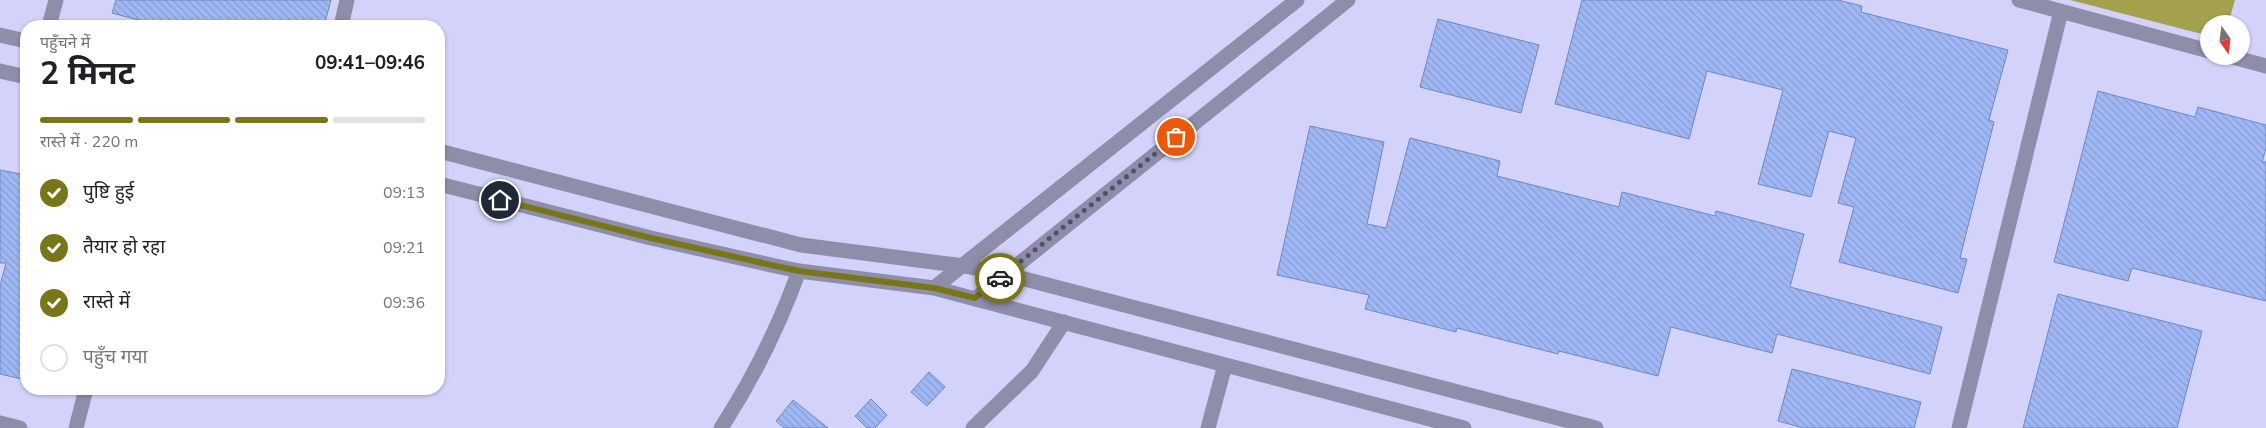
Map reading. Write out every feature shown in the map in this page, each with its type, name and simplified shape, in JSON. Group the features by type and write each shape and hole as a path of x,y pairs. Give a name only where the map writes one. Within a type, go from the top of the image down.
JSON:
{"street":[{"path":"51,20 56,0"},
{"path":"343,20 347,0"},
{"path":"934,288 1297,0"},
{"path":"975,298 1348,0"},
{"path":"2019,0 2200,49"},
{"path":"1959,428 2061,11"},
{"path":"0,35 20,40"},
{"path":"2250,62 2266,66"},
{"path":"0,71 20,76"},
{"path":"445,153 801,245 964,266 1005,274 1596,428"},
{"path":"445,186 651,238 799,271 934,288 1464,428"},
{"path":"721,428 748,386 787,304 799,271"},
{"path":"973,428 1032,371 1064,322"},
{"path":"1208,428 1225,365"},
{"path":"76,428 84,395"},
{"path":"0,423 20,428"}],"shaded area":[{"path":"2070,0 2235,0 2231,15 2200,15 2200,33"}],"building":[{"path":"116,0 331,0 326,20 138,20 112,13"},
{"path":"1582,0 1838,0 1862,6 1861,12 2008,50 1989,120 1994,122 1960,258 1967,259 1958,293 1839,262 1854,207 1838,203 1856,138 1829,131 1811,197 1758,184 1783,90 1707,71 1689,139 1555,104"},
{"path":"1438,19 1539,45 1521,113 1420,87"},
{"path":"2098,91 2195,117 2198,107 2266,125 2266,148 2262,162 2266,162 2266,301 2132,268 2128,281 2054,262"},
{"path":"1310,126 1384,142 1367,224 1386,228 1410,138 1500,161 1497,176 1619,207 1622,192 1715,216 1716,211 1804,234 1790,287 1942,327 1930,374 1777,334 1772,353 1671,327 1658,376 1559,351 1558,354 1457,328 1456,332 1365,309 1369,295 1277,275"},
{"path":"0,170 20,174 20,379 0,374 0,286 6,263 0,263"},
{"path":"2058,294 2202,331 2177,428 2023,428"},
{"path":"1792,369 1921,402 1914,428 1804,428 1778,421"},
{"path":"929,372 945,387 927,406 911,392"},
{"path":"871,399 887,415 875,428 867,428 855,416"},
{"path":"793,400 828,428 784,428 776,421"}],"way so far":[{"path":"1000,278 1176,137"}],"route":[{"path":"500,200 714,253 799,271 934,288 975,298 1000,278"}]}
